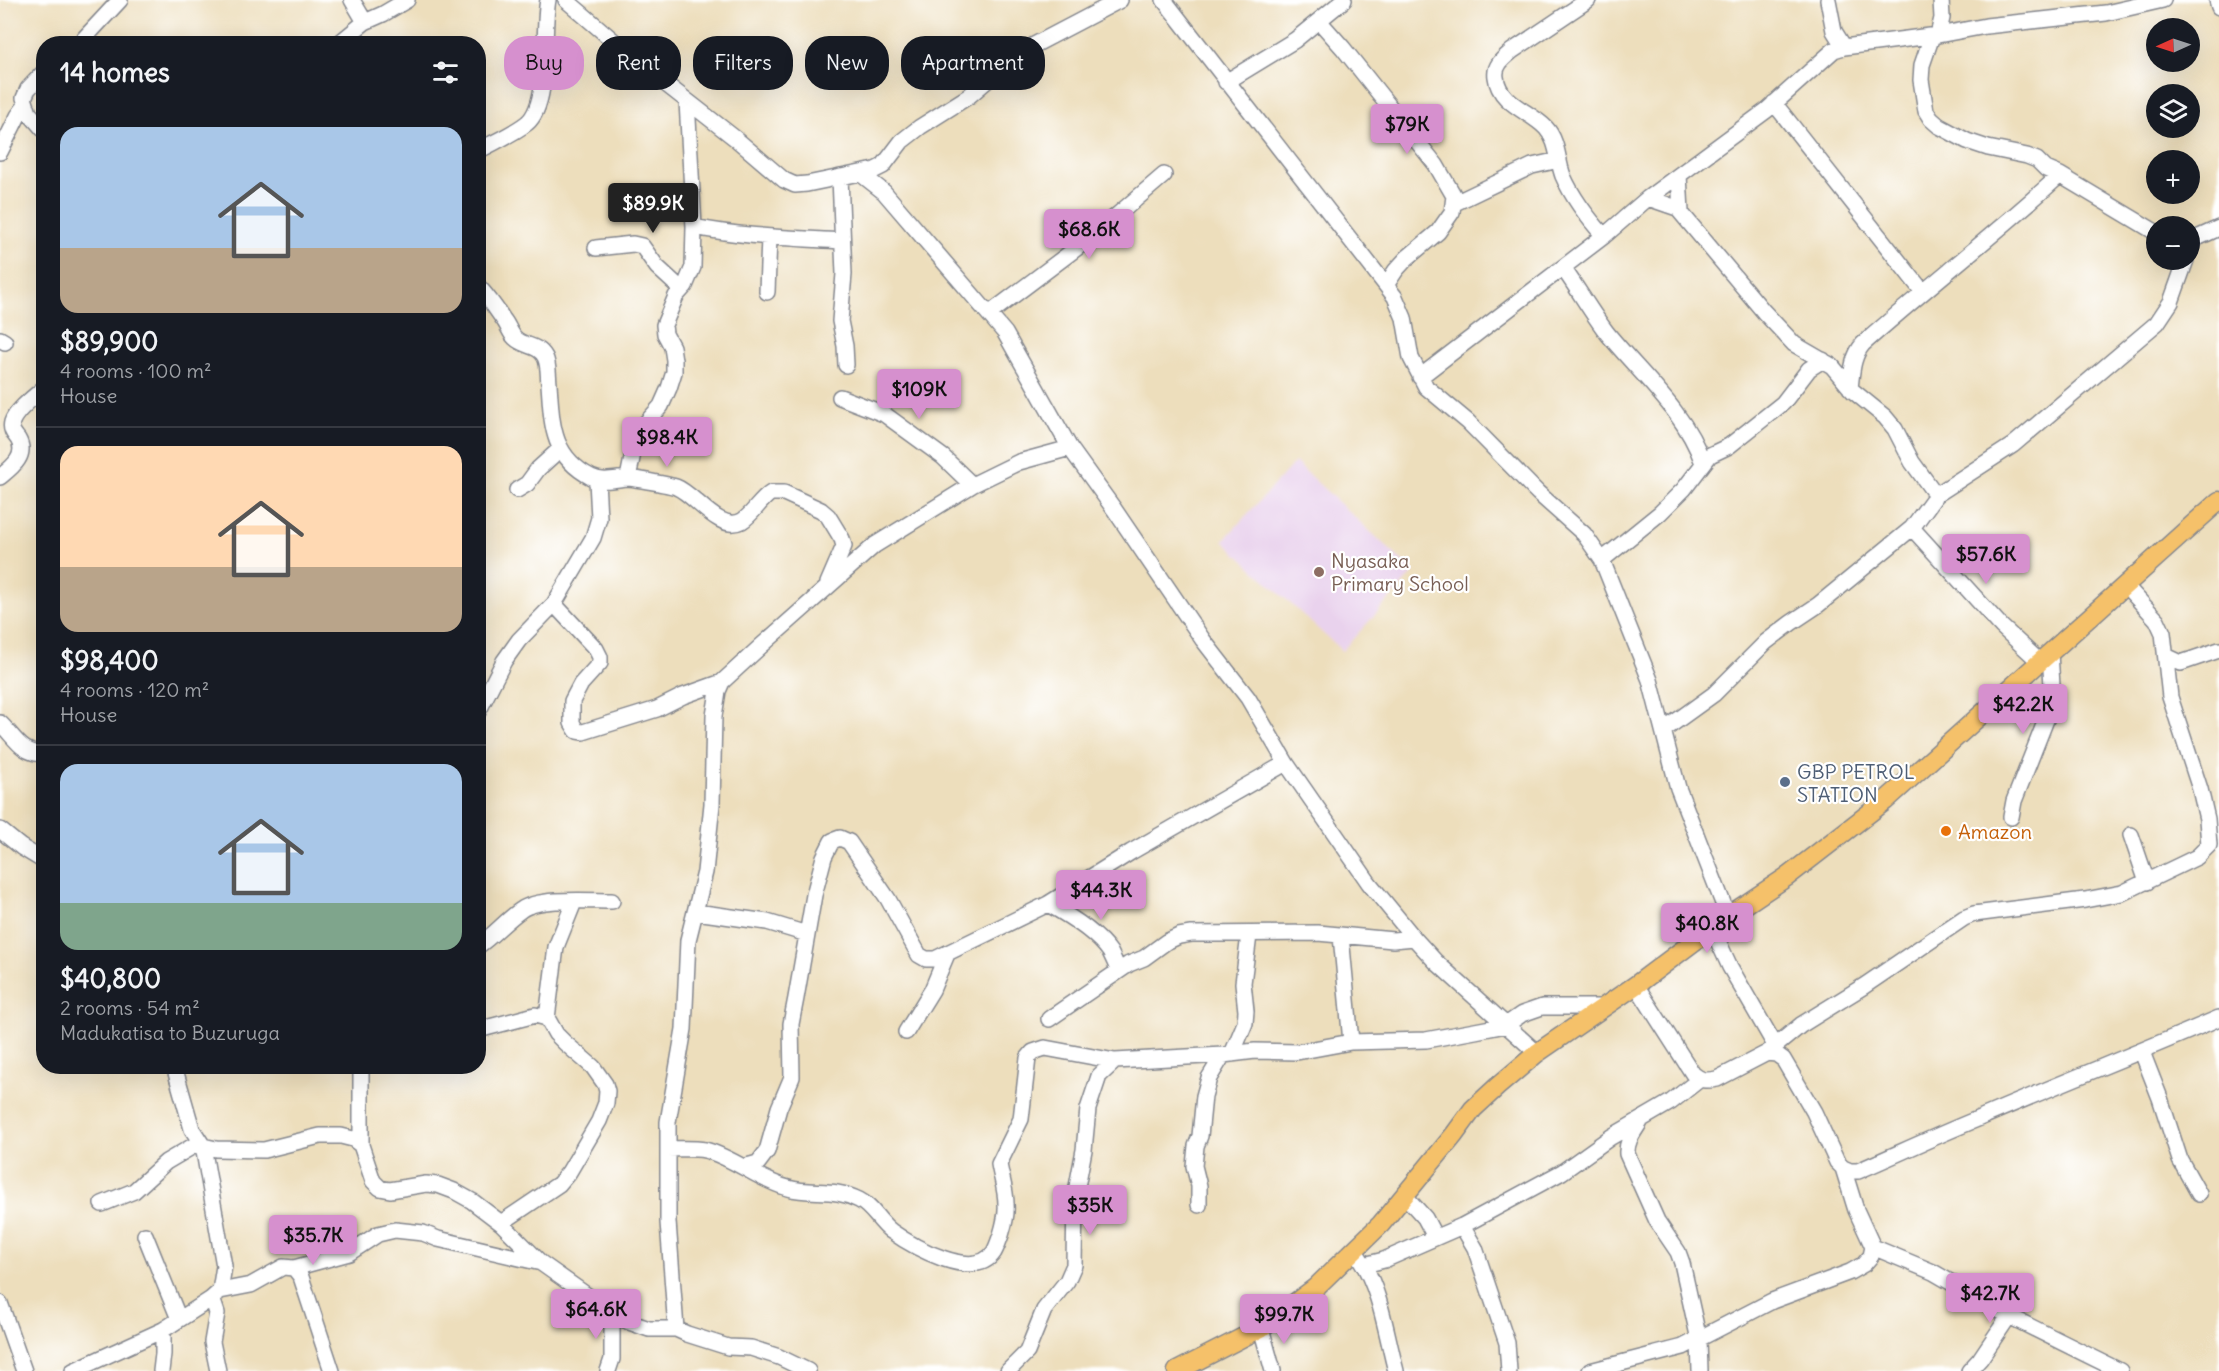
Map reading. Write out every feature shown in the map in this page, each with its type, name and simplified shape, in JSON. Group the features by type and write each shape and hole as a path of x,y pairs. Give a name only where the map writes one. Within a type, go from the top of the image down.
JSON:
{"main road":[{"path":"1177,1371 1261,1328 1359,1258 1473,1109 1498,1086 1537,1053 1636,985 1728,916 1788,876 1885,801 2219,501"}],"street":[{"path":"86,36 120,0"},
{"path":"352,0 365,22"},
{"path":"348,36 365,22 407,0"},
{"path":"486,146 528,122 536,111 543,79 548,0"},
{"path":"566,0 784,180 795,184 807,184 875,170 887,161 902,141 969,96 1019,53 1120,0"},
{"path":"1227,82 1295,40 1320,22 1344,0"},
{"path":"1588,0 1512,51 1496,69 1496,78 1506,98 1547,129 1555,143 1562,172 1571,194 1583,213 1604,236"},
{"path":"1828,0 1834,31 1844,48"},
{"path":"1941,0 1942,18 1922,65 1926,111 1931,119 1939,126 1967,141 2037,160 2046,169 2146,226"},
{"path":"1420,377 1604,236 1648,198 1774,103 1834,51 1986,26 2106,13 2163,0"},
{"path":"2217,0 2219,7"},
{"path":"1168,2 1227,82 1386,285 1400,308 1411,358 1431,393 1468,422 1538,493 1584,534 1602,560 1650,680 1678,788 1728,916"},
{"path":"1320,22 1436,165 1454,196 1455,203 1452,212 1438,232 1407,258 1386,285"},
{"path":"36,80 24,98 36,119"},
{"path":"628,478 637,433 660,406 672,380 673,354 664,325 676,296 693,267 694,227 687,101"},
{"path":"1774,103 1923,292"},
{"path":"0,152 26,105"},
{"path":"1455,203 1532,166 1559,160"},
{"path":"887,161 887,196"},
{"path":"861,174 887,196 1005,333 1070,448 1121,518 1203,640 1248,698 1286,763 1362,874 1436,962 1537,1053"},
{"path":"989,314 1094,235 1164,175"},
{"path":"1679,175 1681,212"},
{"path":"1602,560 1660,513 1684,489 1710,455 1729,446 1783,403 1803,376 1826,362 1857,350 1923,292 2000,230 2060,175"},
{"path":"840,177 844,293 840,321 846,365"},
{"path":"1648,198 1677,208 1764,312 1794,344 1826,362 1850,388 1885,417 1895,429 1912,462 1936,495"},
{"path":"694,227 731,234 842,241"},
{"path":"2200,237 2219,228"},
{"path":"767,292 769,237"},
{"path":"596,248 633,244 642,246 657,267 681,289"},
{"path":"1563,268 1607,333 1673,409 1691,434 1703,463"},
{"path":"1664,730 1714,694 1766,642 1791,622 1818,605 1912,528 1936,495 2013,445 2157,323 2171,302 2182,270"},
{"path":"486,296 504,319 513,336 519,341 536,347 544,355 554,428 560,449 571,462 597,480 628,478 683,490 708,512 731,523 743,520 771,493 784,493 800,499 828,516 842,539 844,546 827,586"},
{"path":"1850,388 1857,350"},
{"path":"0,477 17,461 21,453 21,446 12,430 12,421 36,396"},
{"path":"840,397 884,414 943,457 972,484"},
{"path":"555,604 596,649 600,657 598,666 581,684 572,701 572,723 577,731 588,730 657,710 683,696 722,682 875,545 972,484 1019,462 1070,448"},
{"path":"518,490 527,484 538,469 560,449"},
{"path":"486,696 504,661 519,640 555,604 594,538 598,527 597,480"},
{"path":"1912,528 2002,627 2045,658 2053,702 2014,801 2011,817"},
{"path":"844,546 875,545"},
{"path":"1636,985 1693,1074 1708,1081 1717,1079 1771,1050 1802,1025 1964,918 1974,914 2122,893 2214,848 2200,789 2170,697 2163,633 2157,620 2125,585"},
{"path":"2166,656 2181,663 2219,650"},
{"path":"676,1329 668,1222 668,1122 685,1020 688,940 705,872 712,804 714,716 722,682"},
{"path":"0,723 24,750 36,754"},
{"path":"743,1167 758,1163 767,1151 779,1108 792,1077 791,1024 814,895 824,857 832,841 840,838 849,842 888,899 920,956 935,959 1048,904 1131,852 1286,763"},
{"path":"1,831 21,848 36,856"},
{"path":"2131,835 2147,882"},
{"path":"486,941 511,918 530,905 550,902 612,901"},
{"path":"501,1223 559,1184 569,1172 599,1121 606,1103 605,1084 593,1067 556,1034 547,1018 556,947 574,902"},
{"path":"1048,904 1068,915 1098,939 1110,952 1118,970"},
{"path":"696,912 767,922 807,934"},
{"path":"1712,928 1771,1050 1783,1059 1814,1112 1837,1162 1850,1171 1858,1170 1932,1140 1973,1120 2142,1052 2219,1018"},
{"path":"1049,1019 1118,970 1144,958 1166,942 1179,936 1318,933 1393,939 1414,938"},
{"path":"1199,1205 1199,1186 1194,1166 1204,1095 1209,1078 1240,1040 1245,1017 1243,983 1249,935"},
{"path":"1341,936 1351,1042"},
{"path":"906,1032 932,990 947,954"},
{"path":"668,1149 704,1150 786,1188 845,1193 870,1206 889,1229 915,1245 948,1261 975,1262 990,1257 995,1251 1005,1224 1007,1206 999,1164 1021,1119 1028,1058 1033,1052 1045,1048 1115,1061 1228,1055 1255,1051 1311,1051 1351,1042 1426,1040 1506,1025 1522,1014 1542,1007 1604,1007"},
{"path":"486,1028 535,1015 547,1018"},
{"path":"2142,1052 2180,1160 2199,1194"},
{"path":"1008,1371 1027,1352 1044,1310 1067,1281 1074,1265 1075,1197 1084,1150 1088,1109 1099,1076 1115,1061"},
{"path":"176,1074 192,1129 201,1144 224,1266 216,1295 217,1313 212,1342 218,1371"},
{"path":"361,1074 361,1145 373,1181 380,1188 390,1190 426,1184 438,1185 472,1201 501,1223 541,1263 612,1312 649,1329 676,1329 728,1347 751,1348 779,1357 808,1371"},
{"path":"1396,1371 1377,1297 1359,1258 1384,1260 1462,1226 1562,1172 1611,1137 1671,1102 1700,1079"},
{"path":"1642,1119 1629,1140 1626,1147 1627,1154 1658,1221 1682,1263 1699,1340 1700,1371"},
{"path":"102,1204 134,1191 166,1162 201,1144 216,1149 264,1150 320,1136 341,1136 353,1139 361,1145"},
{"path":"1590,1371 1662,1354 1699,1340 1773,1301 1857,1268 1871,1256 1873,1247 1856,1210 1843,1168"},
{"path":"1405,1196 1425,1218 1435,1237"},
{"path":"1462,1226 1475,1248 1507,1342 1509,1371"},
{"path":"72,1371 164,1330 216,1295 251,1285 283,1267 294,1268 349,1253 378,1234 395,1230 423,1233 438,1239 541,1263"},
{"path":"145,1235 179,1319"},
{"path":"1873,1247 1933,1272 2009,1316 2120,1371"},
{"path":"294,1268 301,1277 332,1371"},
{"path":"0,1303 24,1371"},
{"path":"608,1371 612,1359 612,1312"},
{"path":"1969,1371 1980,1359 2009,1316"},
{"path":"1261,1328 1273,1371"},
{"path":"161,1371 164,1330"}],"shaded area":[{"path":"1295,462 1414,572 1342,651 1223,541"}],"place":[{"name":"Nyasaka Primary School","path":"1319,572"},
{"name":"GBP PETROL STATION","path":"1785,782"},
{"name":"Amazon","path":"1946,831"}]}
